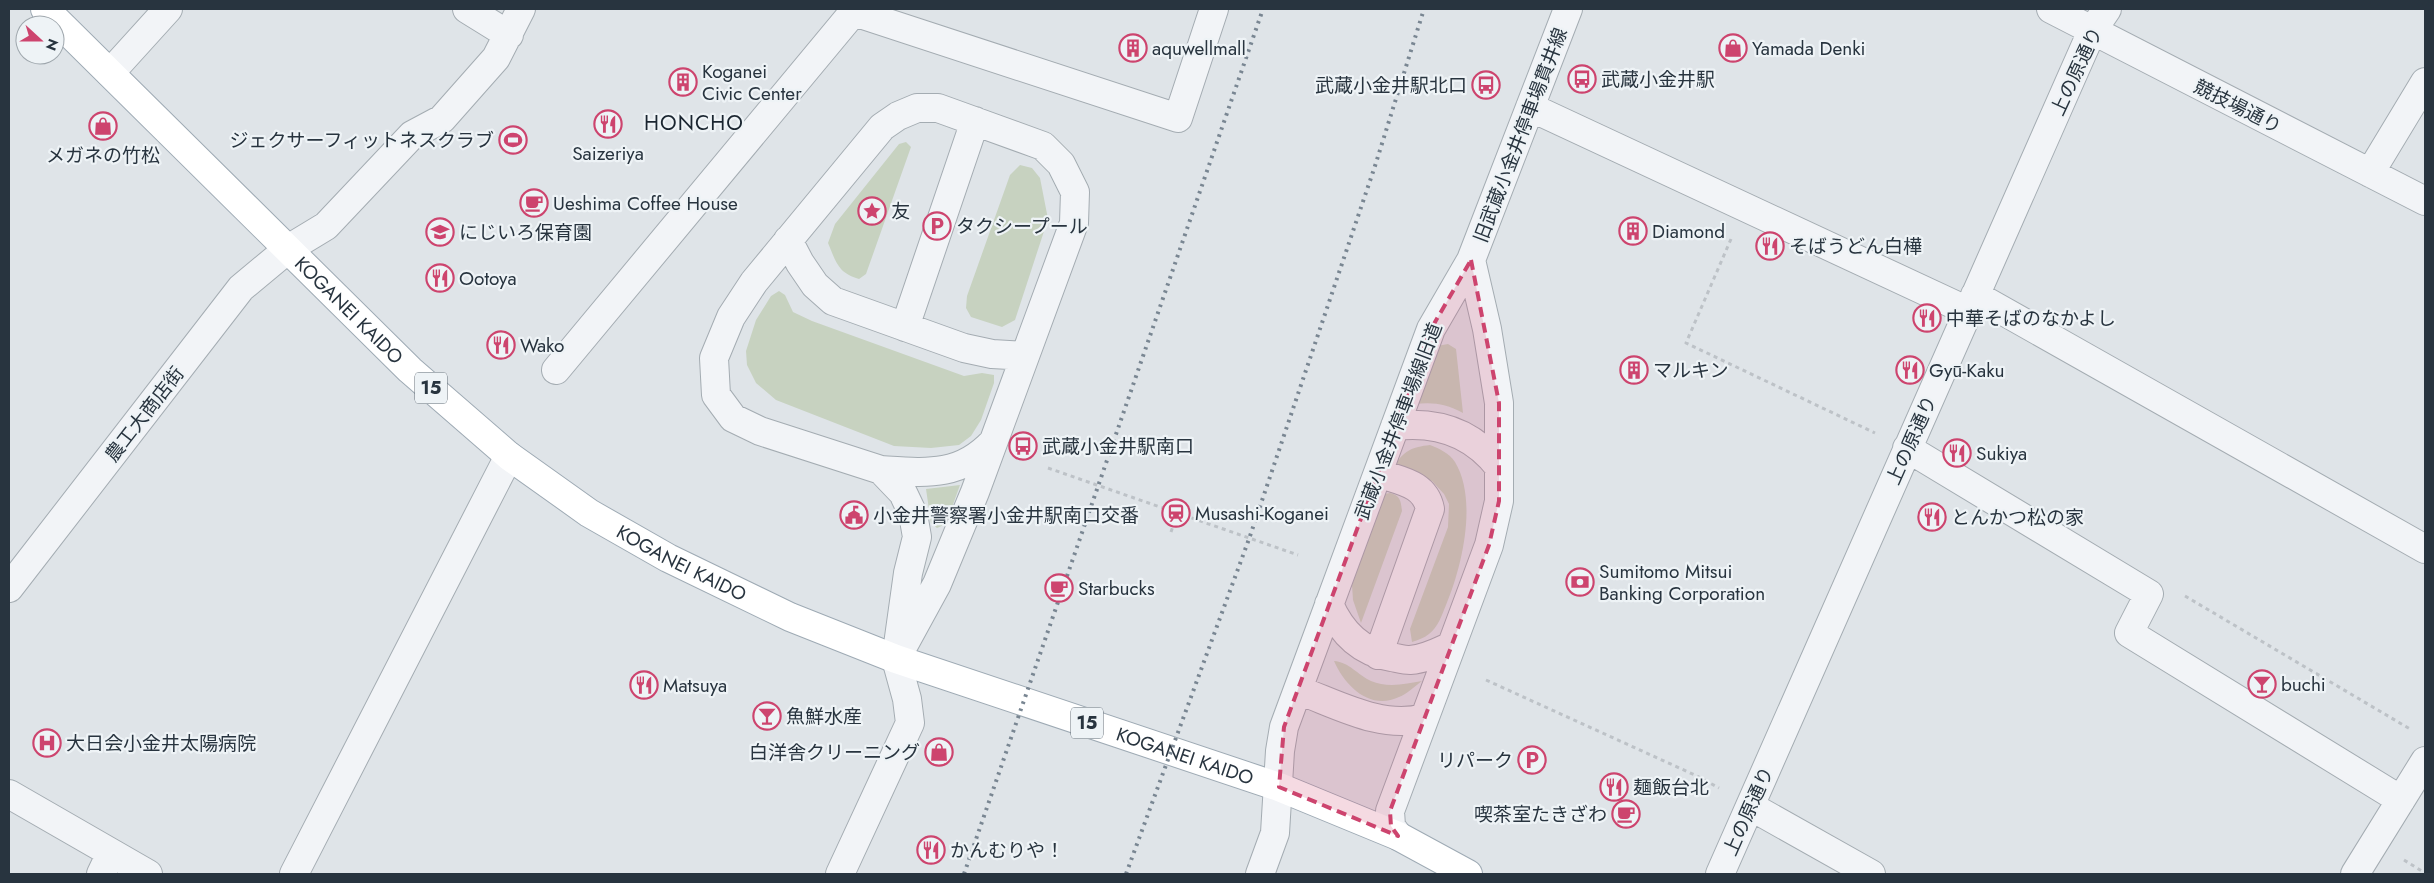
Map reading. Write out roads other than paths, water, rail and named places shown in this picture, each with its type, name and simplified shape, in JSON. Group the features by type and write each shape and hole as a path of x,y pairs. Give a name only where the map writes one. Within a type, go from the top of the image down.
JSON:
{"main road":[{"name":"KOGANEI KAIDO","path":"45,9 410,370 509,456 589,513 668,558 760,604 896,659 1279,787 1398,836 1468,874"}],"street":[{"path":"110,73 168,9"},
{"path":"467,9 509,35"},
{"name":"農工大商店街","path":"9,588 241,288 288,249 326,226 412,135 442,119 496,58 521,9"},
{"path":"556,370 855,10 1178,118 1214,9"},
{"name":"旧武蔵小金井停車場貫井線","path":"1471,260 1568,9"},
{"name":"競技場通り","path":"2051,9 2099,20 2370,173 2425,201"},
{"name":"上の原通り","path":"1720,874 2099,20"},
{"path":"2370,173 2425,82"},
{"path":"1530,107 1745,207 1972,303 2425,549"},
{"path":"896,659 937,584 993,442 1074,223 1075,192 1061,164 1043,146 938,108 917,108 898,116 882,127 754,282 731,317 714,358 716,395 733,418 760,431 881,470 919,472 959,467 979,457 993,442"},
{"path":"905,327 975,121"},
{"path":"788,240 800,263 815,285 833,301 964,348 992,354 1025,356"},
{"path":"1398,836 1391,826 1390,811 1402,774 1489,546 1499,501 1500,403 1487,329 1471,260"},
{"name":"武蔵小金井停車場線旧道","path":"1260,874 1275,833 1280,750 1284,727 1431,329 1471,260"},
{"path":"1395,426 1416,424 1440,427 1460,434 1488,453 1498,467"},
{"path":"1908,448 2149,594 2129,633 2401,800"},
{"path":"294,874 509,456"},
{"path":"840,874 910,723 907,699 896,659 908,573 917,537 913,514 903,492 881,470"},
{"path":"1378,473 1420,489 1428,498 1430,509 1378,655"},
{"path":"1329,604 1335,618 1348,636 1366,650 1378,655 1410,660 1430,656 1451,646"},
{"path":"1298,690 1382,720 1398,722 1424,718"},
{"path":"2355,874 2425,761"},
{"path":"1279,787 1352,810 1367,808 1380,803 1391,794 1402,774"},
{"path":"9,794 106,864 148,874"},
{"path":"1750,806 1871,874"}],"railway":[{"path":"964,874 1263,9"},
{"path":"1126,874 1249,539 1375,166 1424,9"}],"place":[{"name":"aquwellmall","path":"1133,48"},
{"name":"Yamada Denki","path":"1733,48"},
{"name":"武蔵小金井駅","path":"1582,79"},
{"name":"Koganei Civic Center","path":"683,82"},
{"name":"武蔵小金井駅北口","path":"1486,85"},
{"name":"Saizeriya","path":"608,124"},
{"name":"メガネの竹松","path":"103,126"},
{"name":"ジェクサーフィットネスクラブ","path":"513,140"},
{"name":"Ueshima Coffee House","path":"534,203"},
{"name":"友","path":"872,211"},
{"name":"タクシープール","path":"937,226"},
{"name":"Diamond","path":"1633,231"},
{"name":"にじいろ保育園","path":"440,232"},
{"name":"そばうどん白樺","path":"1770,246"},
{"name":"Ootoya","path":"440,278"},
{"name":"中華そばのなかよし","path":"1927,318"},
{"name":"Wako","path":"501,345"},
{"name":"マルキン","path":"1634,370"},
{"name":"Gyū-Kaku","path":"1910,370"},
{"name":"武蔵小金井駅南口","path":"1023,446"},
{"name":"Sukiya","path":"1957,453"},
{"name":"Musashi-Koganei","path":"1176,513"},
{"name":"小金井警察署小金井駅南口交番","path":"854,515"},
{"name":"とんかつ松の家","path":"1932,517"},
{"name":"Sumitomo Mitsui Banking Corporation","path":"1580,582"},
{"name":"Starbucks","path":"1059,588"},
{"name":"buchi","path":"2262,684"},
{"name":"Matsuya","path":"644,685"},
{"name":"魚鮮水産","path":"767,716"},
{"name":"大日会小金井太陽病院","path":"47,743"},
{"name":"白洋舎クリーニング","path":"939,752"},
{"name":"リパーク","path":"1532,760"},
{"name":"麺飯台北","path":"1614,787"},
{"name":"喫茶室たきざわ","path":"1626,814"},
{"name":"かんむりや！","path":"931,850"}],"district":[{"name":"HONCHO","path":"694,123"}]}
